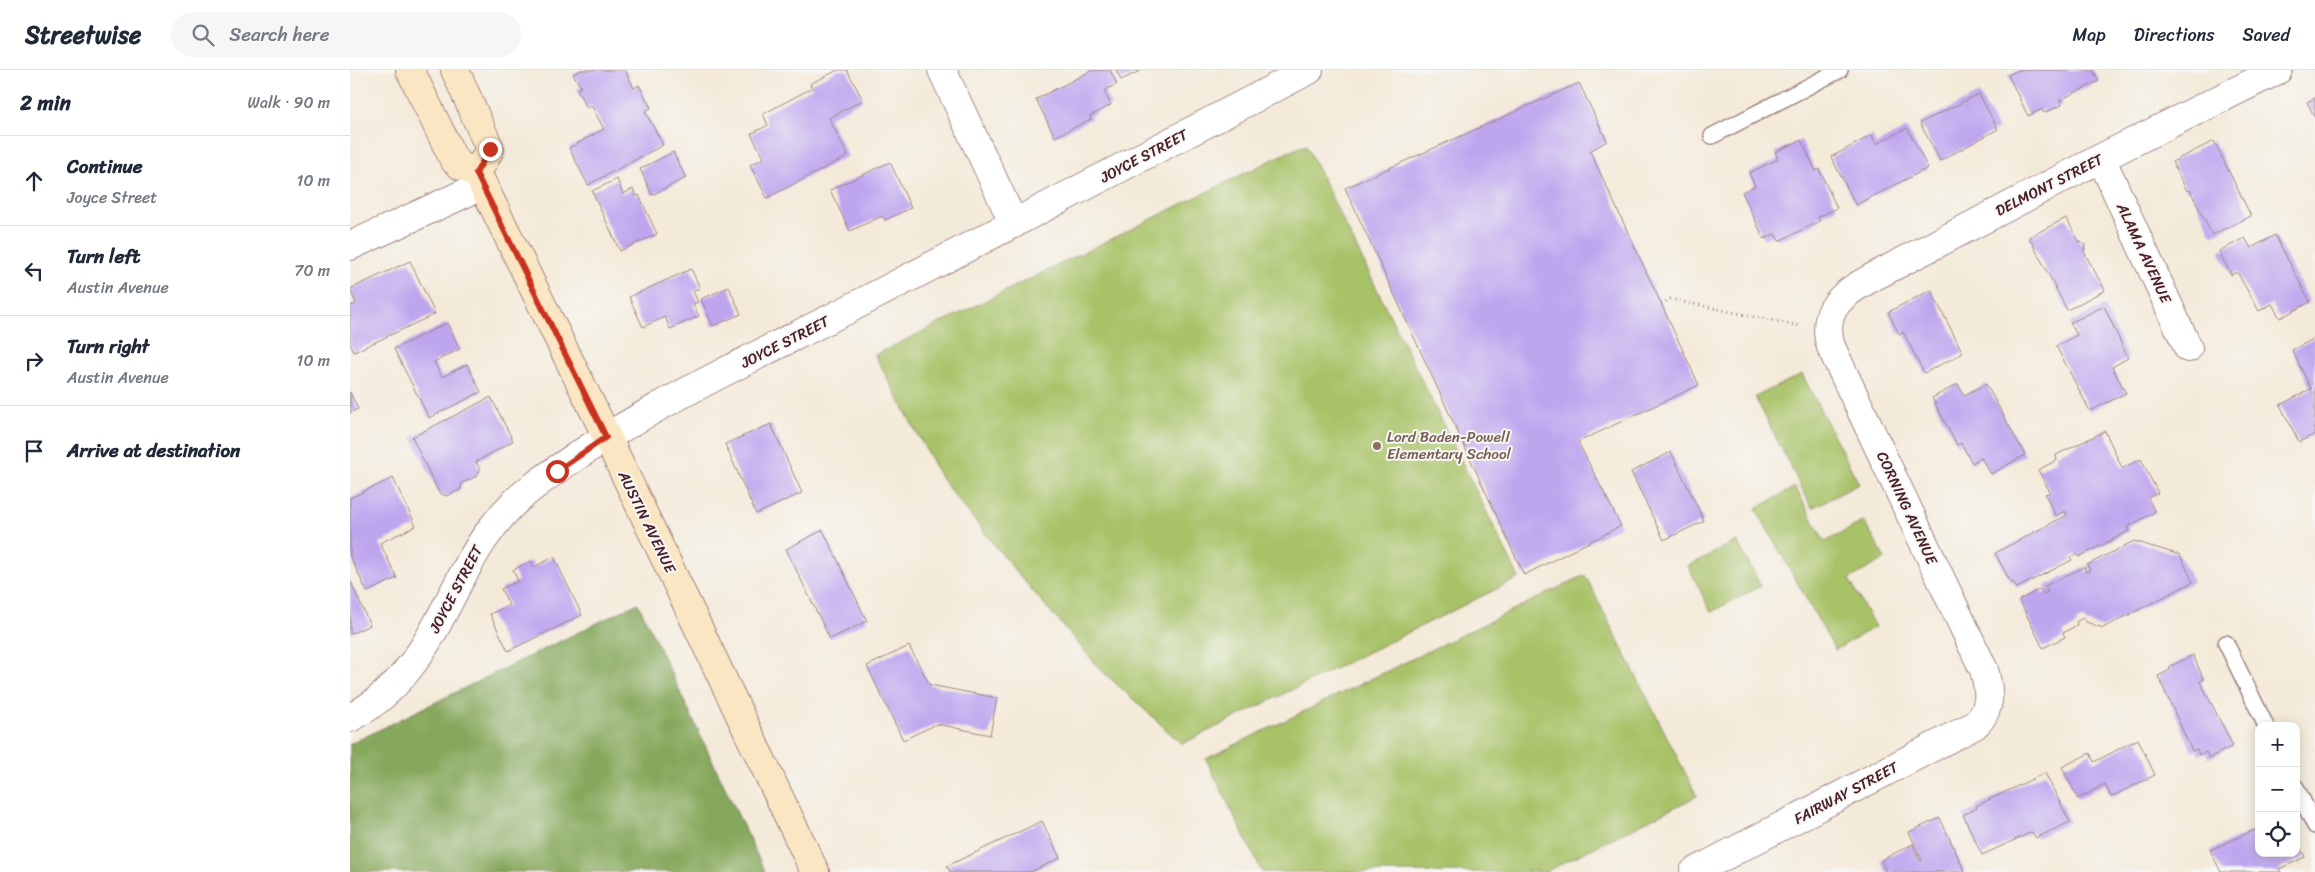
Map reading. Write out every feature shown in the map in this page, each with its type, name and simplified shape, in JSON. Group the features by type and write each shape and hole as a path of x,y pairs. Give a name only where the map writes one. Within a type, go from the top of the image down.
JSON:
{"main road":[{"path":"410,70 454,160 480,179 490,149 455,70"},
{"name":"AUSTIN AVENUE","path":"480,179 815,872"}],"street":[{"path":"942,70 1014,224"},
{"name":"JOYCE STREET","path":"350,718 386,693 420,655 445,613 472,556 498,520 529,490 606,437 748,361 1309,70"},
{"name":"DELMONT STREET","path":"1831,313 1838,299 1849,289 2100,158 2278,70"},
{"name":"ALAMA AVENUE","path":"2100,158 2188,348"},
{"path":"350,246 480,179"},
{"name":"CORNING AVENUE","path":"1831,313 1827,334 1831,347 1984,670 1989,686 1988,704"},
{"name":"FAIRWAY STREET","path":"1694,872 1975,725 1983,717 1988,704"}],"lane":[{"path":"1712,136 1840,70"},
{"path":"2226,643 2264,722"},
{"path":"2300,795 2315,826"}],"path":[{"path":"1661,304 1670,299 1804,327"}],"green space":[{"path":"1306,145 1519,578 1182,744 1099,668 1014,569 942,480 875,355 1288,152"},
{"path":"1802,374 1859,484 1812,508 1755,397"},
{"path":"1795,487 1825,542 1864,521 1885,559 1849,579 1875,627 1835,650 1756,509"},
{"path":"1737,541 1761,586 1711,612 1688,566"},
{"path":"1585,575 1697,796 1545,872 1262,872 1206,759"},
{"path":"638,603 765,872 350,872 350,744"}],"building":[{"path":"581,70 625,70 634,88 639,85 651,108 645,111 663,145 588,185 569,148 604,129 591,105 587,108 577,89 581,87 573,74"},
{"path":"838,70 847,70 863,100 829,118 848,156 767,198 750,165 764,158 751,134 768,125 763,114 812,88 810,84"},
{"path":"1093,70 1110,70 1117,84 1104,91 1111,105 1090,116 1091,119 1055,137 1036,99"},
{"path":"1116,70 1142,70 1121,80"},
{"path":"2019,70 2093,70 2099,81 2060,100 2062,105 2044,113 2042,109 2028,116 2008,75"},
{"path":"1579,83 1607,141 1590,151 1699,385 1578,442 1621,526 1524,575 1345,188"},
{"path":"1979,94 1998,129 1940,161 1920,123"},
{"path":"2315,98 2315,118 2307,102"},
{"path":"1907,128 1928,168 1856,205 1831,157 1872,135 1876,144"},
{"path":"1801,140 1816,171 1819,169 1837,208 1818,217 1820,221 1779,241 1775,234 1764,239 1742,192 1755,186 1749,173 1778,159 1775,152"},
{"path":"2214,141 2251,216 2212,235 2190,190 2187,191 2172,162"},
{"path":"673,152 686,178 652,195 640,169"},
{"path":"890,162 911,208 885,220 882,216 850,231 830,190"},
{"path":"617,179 623,194 633,189 636,196 639,195 657,234 620,251 592,191"},
{"path":"2066,218 2079,241 2085,245 2084,252 2105,290 2067,310 2029,237"},
{"path":"2275,235 2310,302 2280,318 2272,304 2259,311 2237,272 2231,275 2219,251 2245,238 2251,248"},
{"path":"410,261 435,314 354,352 350,344 350,306 356,304 350,289"},
{"path":"691,269 700,288 693,291 698,302 693,304 699,316 670,329 665,317 643,327 629,297"},
{"path":"729,287 741,314 713,326 701,299"},
{"path":"1931,290 1963,353 1924,373 1903,332 1899,334 1888,312"},
{"path":"2104,306 2128,358 2112,367 2126,393 2090,411 2056,346 2077,335 2070,323"},
{"path":"447,323 460,349 434,362 442,377 467,364 481,392 429,418 394,349"},
{"path":"2315,338 2315,434 2299,442 2280,405 2311,389 2292,350"},
{"path":"1958,384 1964,395 1986,384 2025,455 1991,474 1981,458 1972,463 1961,443 1957,445 1932,398"},
{"path":"350,392 358,409 350,413"},
{"path":"491,397 513,441 476,462 480,469 477,476 462,483 460,490 447,496 439,493 412,437"},
{"path":"771,424 802,493 756,514 725,444"},
{"path":"2105,431 2122,468 2141,459 2158,493 2148,498 2155,512 2127,527 2129,531 2079,557 2077,554 2070,557 2072,560 2017,588 2013,582 2011,583 1995,553 2067,515 2065,511 2056,516 2045,494 2050,492 2038,470 2057,460 2056,455"},
{"path":"1671,452 1704,521 1664,540 1631,472"},
{"path":"393,478 416,526 380,543 397,578 367,592 350,556 350,498"},
{"path":"823,530 867,621 830,639 786,549"},
{"path":"2134,541 2180,555 2193,582 2103,628 2086,622 2083,618 2076,622 2077,625 2063,633 2065,637 2043,648 2019,600 2040,589 2043,594 2048,592 2045,586 2084,567 2086,572 2090,570 2087,565"},
{"path":"554,557 582,615 508,651 490,614 509,605 501,589 518,581 513,570 531,561 534,567"},
{"path":"350,580 370,625 350,634"},
{"path":"909,646 930,685 997,698 990,735 937,724 903,740 867,666"},
{"path":"2193,655 2204,680 2200,681 2233,746 2209,758 2206,752 2199,755 2197,749 2192,751 2158,676 2170,670 2169,667"},
{"path":"2138,739 2155,775 2111,797 2105,784 2078,799 2062,767 2090,753 2094,762"},
{"path":"2045,773 2070,822 2036,838 2032,832 1982,855 1963,815 1977,808 1976,806"},
{"path":"1940,818 1965,872 1886,872 1881,860 1913,844 1920,861 1922,860 1909,832"},
{"path":"1042,821 1060,858 1031,872 950,872 947,866"},
{"path":"2255,830 2255,857 2300,857 2300,847 2305,857 2279,869 2281,872 2221,872 2210,850"}],"place":[{"name":"Lord Baden-Powell Elementary School","path":"1377,446"}],"route":[{"path":"490,149 476,173 606,437 557,471"}]}
